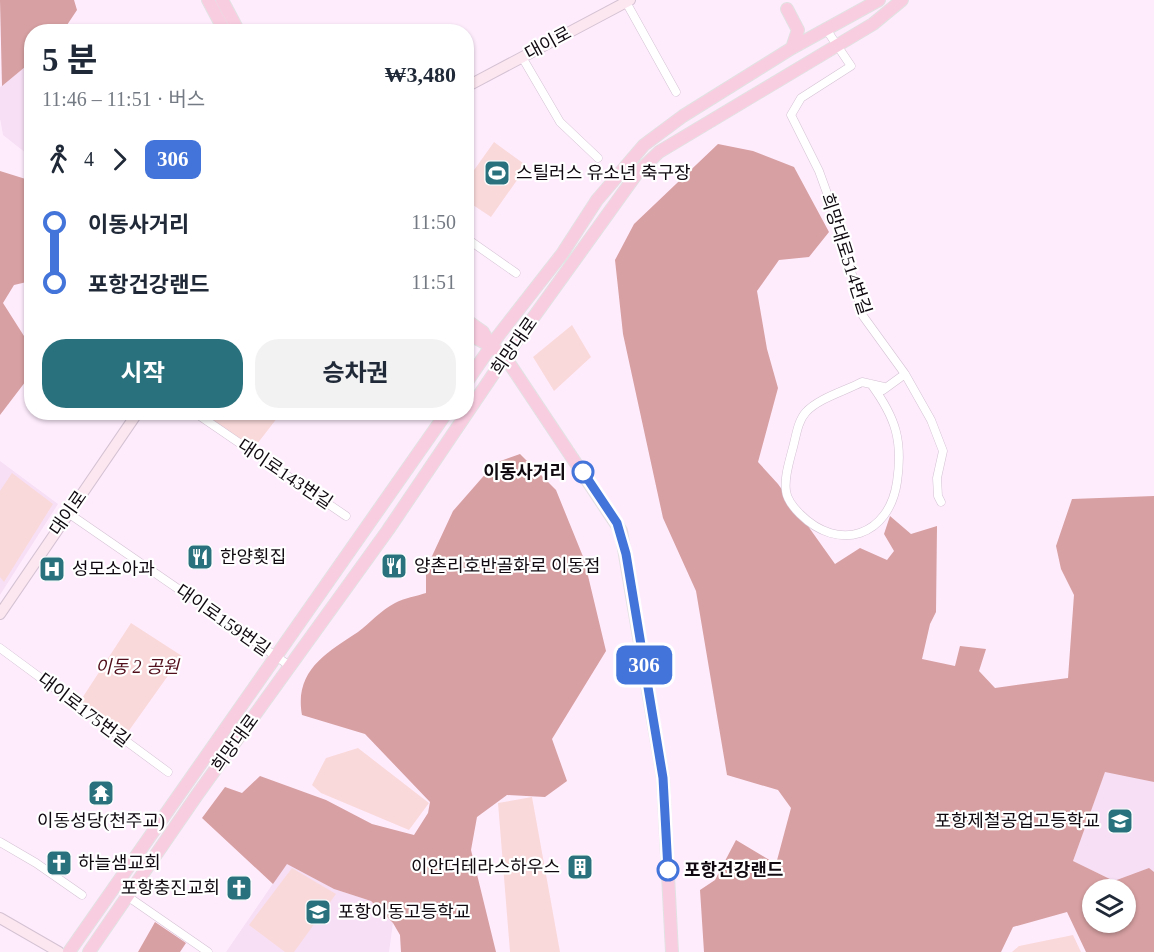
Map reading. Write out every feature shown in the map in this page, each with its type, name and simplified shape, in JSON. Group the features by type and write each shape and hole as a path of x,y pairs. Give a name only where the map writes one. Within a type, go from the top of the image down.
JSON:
{"main road":[{"path":"208,0 221,24"},
{"path":"222,0 235,24"},
{"name":"희망대로","path":"474,371 562,254 611,182 644,145 683,116 792,48 879,0"},
{"name":"희망대로","path":"474,404 505,357 627,186 659,152 873,24 902,0"},
{"path":"787,9 798,30 792,48"},
{"path":"474,326 483,332 491,346"},
{"path":"474,337 505,357 621,531 663,778 672,952"},
{"name":"희망대로","path":"69,952 441,420"},
{"name":"희망대로","path":"89,952 464,420"},
{"path":"305,615 318,625"},
{"path":"255,686 269,697"}],"street":[{"name":"대이로","path":"474,83 628,1"},
{"path":"628,1 676,92"},
{"name":"희망대로514번길","path":"825,29 852,66 801,98 791,115 819,171 840,229 863,316 905,374 931,420 943,451 937,478 938,496 941,502"},
{"path":"522,57 560,122 598,158"},
{"path":"474,244 516,273"},
{"path":"880,396 884,387 905,374"},
{"path":"871,384 880,396 898,432 895,494 878,524 862,534 852,536 833,533 809,522 792,506 786,492 787,474 800,420 807,411 862,382 871,384 884,387"},
{"name":"대이로","path":"0,614 132,420"},
{"name":"대이로143번길","path":"205,420 346,516"},
{"name":"대이로159번길","path":"68,513 290,666"},
{"name":"대이로175번길","path":"0,648 168,772"},
{"path":"0,842 36,863 82,895"},
{"path":"127,896 207,952"},
{"path":"0,918 59,952"}],"shaded area":[{"path":"0,0 74,0 77,10 68,24 24,24 24,68 2,86"},
{"path":"24,68 24,152 3,135 0,118 0,87"},
{"path":"718,144 753,151 794,167 829,232 809,257 779,260 757,291 767,349 778,388 758,462 778,484 835,564 860,548 887,560 894,551 884,534 890,516 911,534 937,526 936,612 930,624 922,659 955,666 960,646 986,649 979,671 995,688 1068,678 1074,595 1061,569 1056,546 1072,499 1154,496 1154,782 1105,772 1073,861 1110,879 1082,879 1082,933 1136,933 1136,879 1119,879 1149,868 1154,872 1154,952 1086,952 1067,912 1013,927 1001,952 704,952 700,890 715,880 736,840 776,864 791,808 778,790 727,775 696,591 663,518 623,334 615,260 634,224"},
{"path":"0,171 24,178 24,283 14,285 3,303 24,336 24,384 0,415"},
{"path":"520,454 556,490 584,559 606,651 552,739 567,781 545,797 507,795 477,817 471,850 496,952 401,952 400,935 393,923 371,901 334,889 287,864 273,884 202,818 225,787 242,793 260,776 326,800 372,824 414,835 428,813 430,802 365,734 302,715 303,686 315,665 324,656 385,609 399,601 426,593 426,569 453,511 495,463"},
{"path":"0,461 58,504 0,595"},
{"name":"포항제철공업고등학교","path":"1105,771 1154,782 1154,873 1124,879 1110,879 1073,861"},
{"name":"포항이동고등학교","path":"287,863 334,889 371,901 393,923 389,952 226,952"},
{"path":"155,922 186,943 180,952 138,952"}],"green space":[{"name":"스틸러스 유소년 축구장","path":"494,142 527,166 491,217 474,206 474,170"},
{"path":"572,325 591,357 554,391 533,357"},
{"path":"205,420 276,420 251,452"},
{"path":"12,473 53,504 4,582 0,577 0,491"},
{"name":"이동 2 공원","path":"131,623 182,656 123,739 77,706"},
{"path":"358,748 429,803 409,830 321,793 312,785 326,758"},
{"path":"532,797 560,952 510,952 498,803"},
{"path":"292,868 336,894 294,952 285,952 249,925"},
{"path":"1073,935 1081,952 1012,952 1019,946"}],"bus line":[{"name":"306","path":"583,472 617,523 626,554 663,778 668,870"}],"place":[{"name":"스틸러스 유소년 축구장","path":"497,173"},
{"name":"이동사거리","path":"583,472"},
{"name":"한양횟집","path":"200,557"},
{"name":"양촌리호반골화로 이동점","path":"394,566"},
{"name":"성모소아과","path":"52,569"},
{"name":"이동성당(천주교)","path":"101,793"},
{"name":"포항제철공업고등학교","path":"1120,821"},
{"name":"하늘샘교회","path":"59,863"},
{"name":"이안더테라스하우스","path":"580,867"},
{"name":"포항건강랜드","path":"668,870"},
{"name":"포항충진교회","path":"239,888"},
{"name":"포항이동고등학교","path":"318,912"}]}
